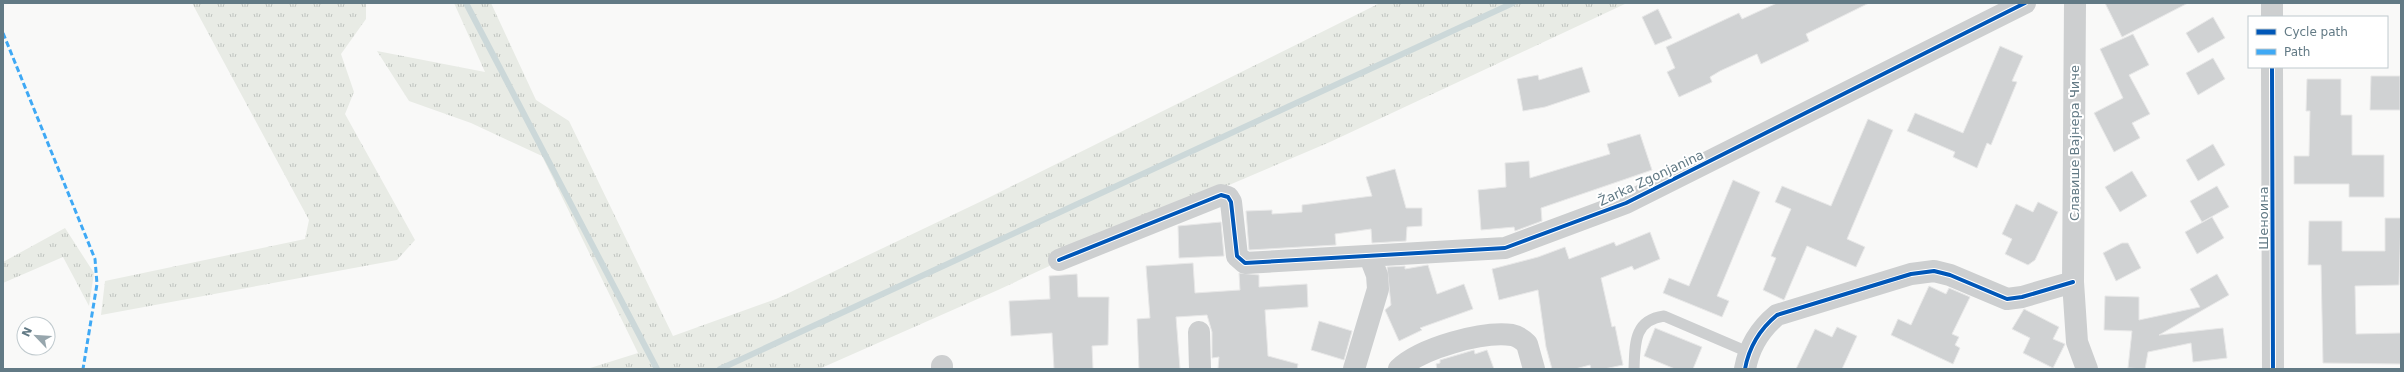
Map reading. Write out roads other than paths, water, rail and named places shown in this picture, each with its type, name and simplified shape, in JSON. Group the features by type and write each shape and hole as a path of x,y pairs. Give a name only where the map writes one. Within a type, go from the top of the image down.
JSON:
{"street":[{"name":"Žarka Zgonjanina","path":"1059,260 1222,195 1228,197 1232,202 1237,256 1245,263 1254,264 1505,248 1626,203 2025,3"},
{"name":"Славише Вајнера Чиче","path":"2075,3 2073,282 2077,342 2087,369"},
{"path":"2272,3 2272,16"},
{"name":"Шеноина","path":"2272,68 2273,369"},
{"path":"1354,369 1378,289 1377,275 1370,257"},
{"path":"1746,360 1768,322 1777,315 1911,274 1934,271 1950,275 2008,299 2022,297 2073,282"},
{"path":"1199,332 1200,369"},
{"path":"1399,369 1422,353 1448,344 1486,336 1513,335 1527,344 1534,369"}],"lane":[{"path":"1634,369 1637,336 1642,326 1651,318 1664,316 1746,360"}],"waterway":[{"path":"466,3 657,369"},
{"path":"720,369 1513,3"}]}
